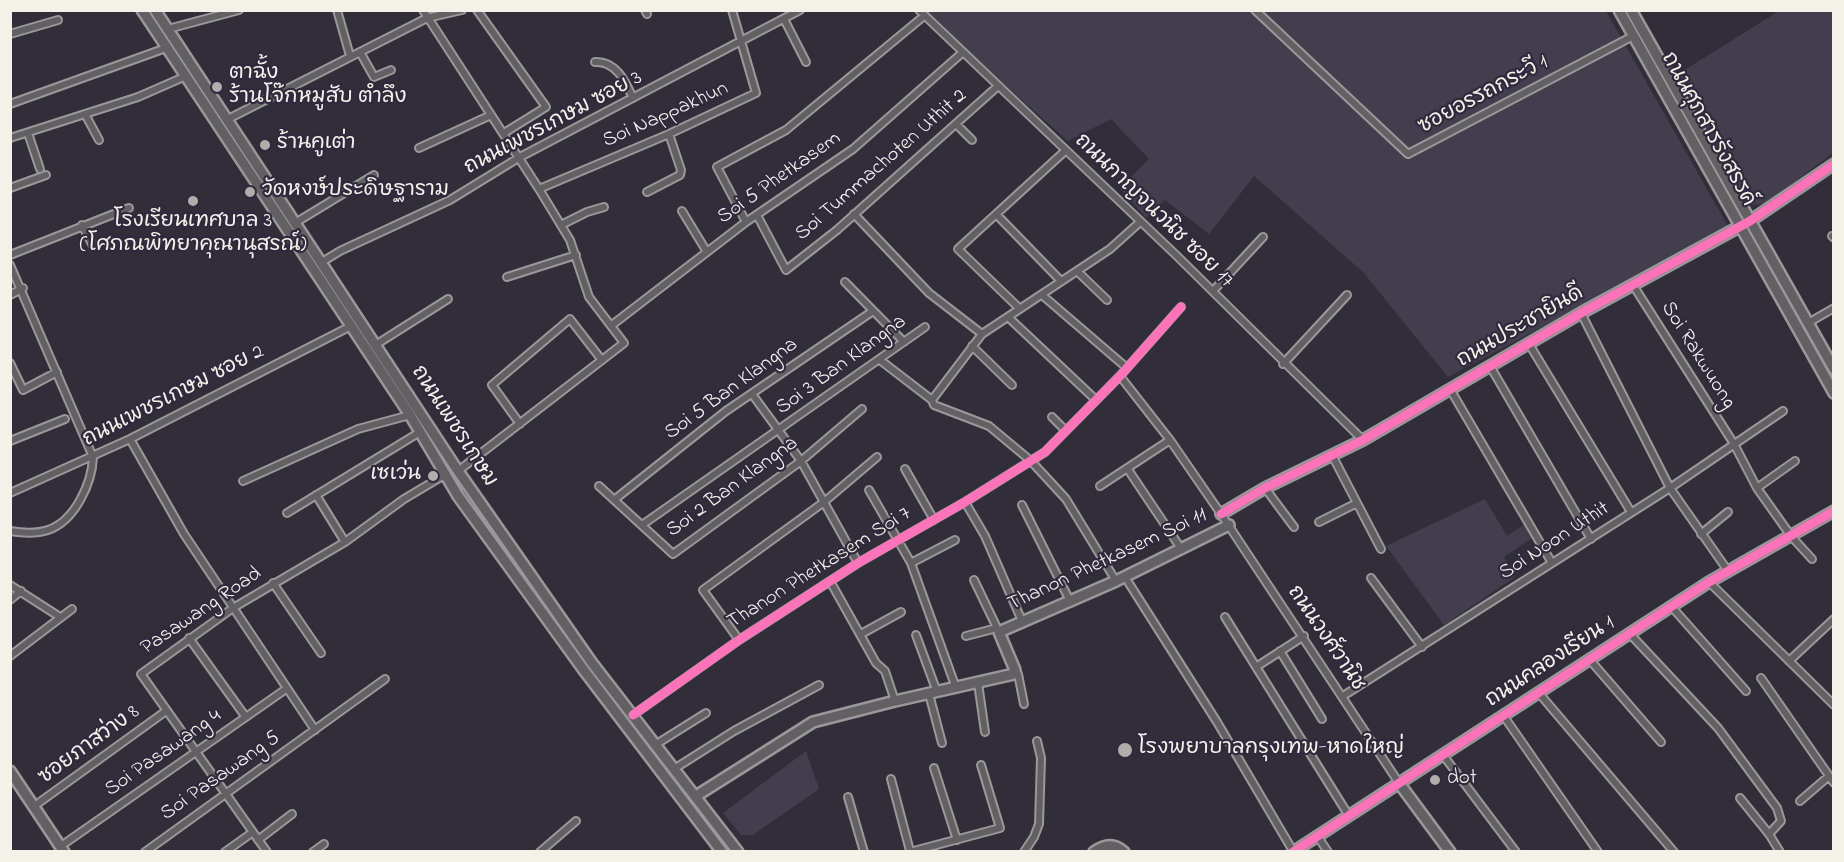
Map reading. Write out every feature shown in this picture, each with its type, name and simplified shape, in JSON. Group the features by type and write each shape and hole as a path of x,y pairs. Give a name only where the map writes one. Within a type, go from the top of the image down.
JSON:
{"street":[{"name":"ถนนเพชรเกษม","path":"142,10 186,76 228,119 295,223 303,245 322,262 458,471 592,663 738,852"},
{"name":"ถนนเพชรเกษม","path":"155,10 209,100 303,245 351,326 410,415 458,496 583,669 722,852"},
{"path":"168,30 239,10"},
{"path":"338,10 351,56"},
{"path":"423,10 520,157 561,225 576,255 589,297 612,324 624,343 458,471"},
{"path":"228,119 427,18 462,10"},
{"path":"477,10 546,107 504,133"},
{"path":"732,10 743,41"},
{"name":"ถนนเพชรเกษม ซอย 3","path":"322,262 340,251 450,200 520,157 800,10"},
{"name":"ซอยอรรถกระวี 1","path":"1255,10 1408,154 1633,36"},
{"name":"ถนนศุภสารรังสรรค์","path":"1619,10 1833,393"},
{"name":"ถนนศุภสารรังสรรค์","path":"1631,10 1833,369"},
{"path":"746,222 717,167 786,130 921,13"},
{"name":"ถนนกาญจนวนิช ซอย 17","path":"921,13 1213,291 1283,364 1363,440"},
{"path":"784,19 806,62"},
{"path":"10,34 58,20"},
{"name":"Soi Nappakhun","path":"539,189 669,134 756,93 743,41"},
{"path":"10,104 166,48"},
{"path":"360,52 374,77 391,70"},
{"name":"Soi 5 Phetkasem","path":"612,324 746,222 853,149 962,53"},
{"path":"595,62 607,63 618,70 633,98"},
{"path":"10,138 138,97 186,76"},
{"name":"Soi Tummachoten Uthit 2","path":"757,215 786,270 854,214 999,86"},
{"path":"86,114 99,140"},
{"path":"419,148 491,115"},
{"path":"956,124 972,140"},
{"path":"28,133 40,169"},
{"path":"647,192 680,175 681,170 669,134"},
{"path":"1020,309 958,249 1065,151"},
{"name":"ถนนประชายินดี","path":"1221,514 1264,488 1333,457 1581,313 1750,221 1833,164"},
{"path":"10,188 46,175"},
{"path":"295,223 374,175"},
{"path":"561,225 587,212 604,207"},
{"path":"10,255 129,208"},
{"path":"682,211 706,252"},
{"path":"854,214 929,293 982,334"},
{"path":"996,214 1061,281"},
{"path":"932,400 982,334 1110,249 1140,222"},
{"path":"82,225 93,246"},
{"path":"1213,291 1263,237"},
{"path":"507,277 576,255"},
{"path":"10,264 23,288 93,457 90,482 74,506 56,526 36,533 10,531"},
{"path":"1077,271 1107,300"},
{"path":"845,282 904,342"},
{"name":"Soi Rakwuong","path":"1633,285 1734,444 1757,488 1791,536 1812,559"},
{"path":"10,295 23,288"},
{"path":"1042,295 1127,368"},
{"path":"1283,364 1347,295"},
{"path":"377,344 448,299"},
{"name":"Thanon Phetkasem Soi 7","path":"633,715 739,640 858,563 1031,461 1066,431 1120,376 1181,307"},
{"path":"1808,323 1833,308"},
{"name":"Soi 5 Ban Klangna","path":"614,500 752,394 873,310"},
{"path":"1581,313 1670,488 1728,571"},
{"path":"1008,317 1096,400"},
{"path":"520,424 492,385 570,319 601,359"},
{"name":"ถนนเพชรเกษม ซอย 2","path":"10,493 130,439 351,326"},
{"name":"Soi 3 Ban Klangna","path":"642,525 924,327"},
{"path":"1528,344 1631,512"},
{"path":"972,346 1012,385"},
{"path":"880,360 932,400 934,405 989,426 1031,461 1066,499 1116,581"},
{"path":"10,363 23,390 57,372"},
{"path":"1490,366 1591,539"},
{"name":"ถนนวงศ์วานิช","path":"1120,376 1170,440 1229,525 1399,783"},
{"path":"1450,389 1552,563"},
{"path":"752,394 801,461 858,563"},
{"name":"Soi 2 Ban Klangna","path":"598,486 673,554 801,461 862,409"},
{"name":"Soi Noon Uthit","path":"1343,696 1670,488 1783,411"},
{"path":"243,481 358,429 410,415"},
{"path":"1052,417 1066,431"},
{"path":"10,441 65,419"},
{"path":"287,513 420,432"},
{"path":"130,439 184,534 315,730"},
{"path":"1100,486 1170,440"},
{"path":"739,640 704,590 824,502 877,457"},
{"path":"1333,457 1381,549"},
{"path":"1757,488 1795,461"},
{"path":"1127,468 1182,550"},
{"path":"905,469 934,520"},
{"name":"Pasawang Road","path":"267,852 141,674 233,608 345,542 404,499 446,474"},
{"path":"1264,488 1294,527"},
{"path":"869,490 900,540 911,563 956,688"},
{"path":"316,495 345,542"},
{"path":"965,502 985,536 1022,621"},
{"path":"1318,522 1357,503"},
{"path":"1022,505 1070,601"},
{"name":"ถนนคลองเรียน 1","path":"1293,851 1318,837 1709,582 1833,511"},
{"path":"1701,534 1728,512"},
{"name":"Thanon Phetkasem Soi 11","path":"1018,674 998,630 1125,577 1229,525"},
{"path":"911,563 955,540"},
{"path":"1125,577 1217,722 1293,851"},
{"path":"1371,578 1422,647"},
{"path":"966,636 998,630 974,580"},
{"path":"830,581 876,663 885,671 895,700"},
{"path":"1709,582 1833,705"},
{"path":"273,583 321,653"},
{"path":"10,585 60,616"},
{"path":"10,600 21,591"},
{"path":"1671,606 1746,691"},
{"path":"10,656 72,609"},
{"path":"861,634 901,612"},
{"path":"1225,617 1349,816"},
{"path":"1789,661 1833,619"},
{"path":"1630,634 1718,728 1777,808 1781,821 1769,834"},
{"path":"916,635 933,693 942,743"},
{"path":"1256,667 1304,636"},
{"path":"189,638 245,716"},
{"path":"1280,651 1322,719"},
{"path":"1590,660 1661,742"},
{"path":"583,669 592,663"},
{"path":"696,796 813,722 895,700 1018,674 1024,704"},
{"path":"1761,678 1833,783"},
{"name":"Soi Pasawang 5","path":"145,852 385,679"},
{"path":"978,683 985,732"},
{"path":"674,769 734,731 819,686"},
{"name":"Soi Pasawang 4","path":"63,849 286,688"},
{"path":"1538,692 1674,852"},
{"name":"ซอยภาสว่าง 8","path":"33,807 166,711"},
{"path":"655,745 706,713"},
{"path":"1503,715 1598,852"},
{"path":"1024,852 1039,824 1041,758 1037,741"},
{"path":"1443,755 1516,852"},
{"path":"891,779 910,851 1000,828 981,765"},
{"path":"934,768 957,840"},
{"path":"12,776 63,849"},
{"path":"1800,801 1829,776"},
{"path":"1399,783 1450,852"},
{"path":"848,797 864,852"},
{"path":"1740,798 1769,834 1780,852"},
{"path":"258,840 292,814"},
{"path":"540,852 576,821"},
{"path":"225,852 253,832"},
{"path":"1318,837 1328,852"},
{"path":"313,852 324,844"},
{"path":"1094,852 1102,845 1110,845 1117,846 1124,852"}],"shaded area":[{"path":"922,11 1606,11 1729,228 1448,377 1363,272 1254,176 1209,234 1165,200 1146,218 1120,188 1149,159 1111,119 1068,141"},
{"path":"1779,11 1833,11 1833,153 1766,204 1745,205 1675,76"},
{"path":"1485,499 1507,536 1525,524 1535,536 1504,557 1515,577 1444,625 1386,546"},
{"path":"806,751 819,789 753,835 741,835 723,813"}],"cycle path":[{"path":"1221,514 1265,488 1363,440 1581,313 1750,221 1834,164"},
{"path":"633,715 739,640 858,563 965,502 1045,452 1120,376 1181,307"},
{"path":"1293,852 1709,582 1834,511"}],"place":[{"name":"ตาฉั้ง ร้านโจ๊กหมูสับ ตำลึง","path":"217,87"},
{"name":"ร้านคูเต่า","path":"265,145"},
{"name":"วัดหงษ์ประดิษฐาราม","path":"250,192"},
{"name":"โรงเรียนเทศบาล 3 (โศภณพิทยาคุณานุสรณ์)","path":"193,201"},
{"name":"เซเว่น","path":"433,476"},
{"name":"โรงพยาบาลกรุงเทพ-หาดใหญ่","path":"1125,750"},
{"name":"dot","path":"1435,780"}]}
